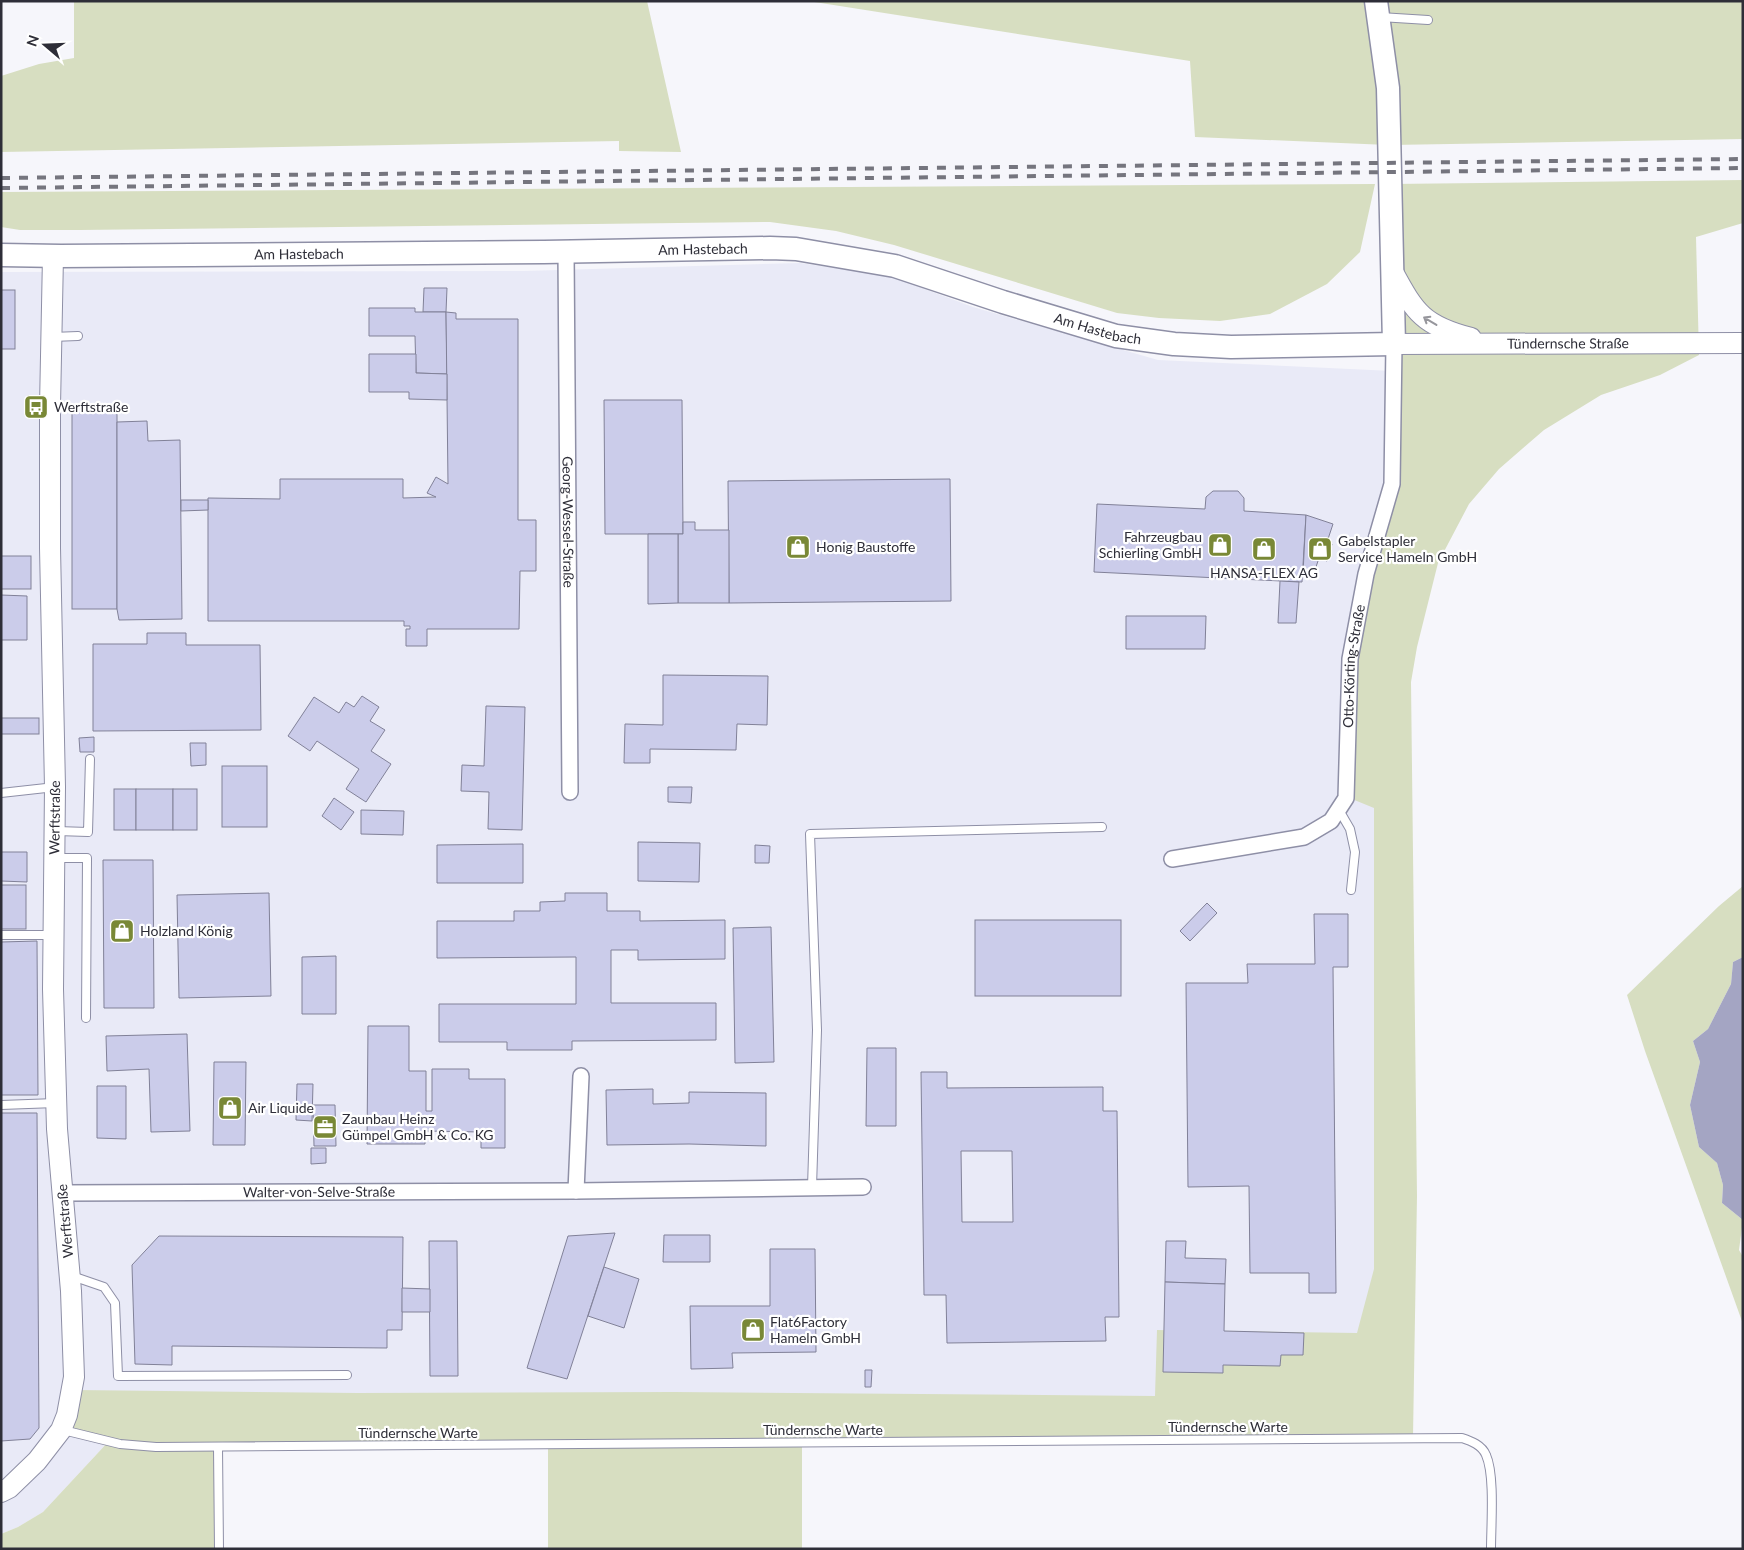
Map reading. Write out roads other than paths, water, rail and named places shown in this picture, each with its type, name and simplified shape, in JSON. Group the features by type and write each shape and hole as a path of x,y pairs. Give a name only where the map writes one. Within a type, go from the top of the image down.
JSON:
{"main road":[{"path":"1377,9 1388,88 1394,344"},
{"name":"Am Hastebach","path":"1,255 796,249 894,266 1003,302 1116,336 1174,344 1231,347 1394,344"}],"street":[{"name":"Georg-Wessel-Straße","path":"566,251 570,792"},
{"name":"Werftstraße","path":"1,1492 9,1488 37,1461 61,1430 67,1415 74,1377 70,1276 56,1103 53,989 55,787 50,539 52,256"},
{"path":"1393,272 1409,302 1425,320 1453,334 1492,344"},
{"name":"Tündernsche Straße","path":"1394,344 1743,343"},
{"name":"Otto-Körting-Straße","path":"1172,859 1304,837 1331,821 1346,798 1350,660 1366,574 1392,484 1394,344"},
{"path":"576,1191 581,1076"},
{"name":"Walter-von-Selve-Straße","path":"63,1192 576,1191 862,1187"}],"lane":[{"path":"1377,9 1428,20"},
{"path":"52,337 78,336"},
{"path":"54,831 88,832 90,759"},
{"path":"1,793 55,787"},
{"path":"1339,810 1350,829 1354,852 1351,890"},
{"path":"812,1187 817,1030 810,834 1102,827"},
{"path":"54,858 87,858 86,1018"},
{"path":"1,935 54,935"},
{"path":"1,1105 56,1103"},
{"path":"70,1276 104,1288 116,1303 118,1376 347,1375"},
{"name":"Tündernsche Warte","path":"61,1430 120,1444 156,1447 1462,1438 1476,1443 1486,1454 1490,1474 1491,1549"},
{"path":"218,1447 219,1549"}],"water":[{"path":"1743,957 1743,1220 1722,1203 1723,1185 1717,1163 1699,1147 1690,1105 1700,1062 1693,1041 1708,1029 1731,984 1733,962"}],"railway":[{"path":"1,178 1743,159"},
{"path":"1,188 1743,168"}],"place":[{"name":"Werftstraße","path":"36,407"},
{"name":"Fahrzeugbau Schierling GmbH","path":"1220,545"},
{"name":"Honig Baustoffe","path":"798,547"},
{"name":"HANSA-FLEX AG","path":"1264,549"},
{"name":"Gabelstapler Service Hameln GmbH","path":"1320,549"},
{"name":"Holzland König","path":"122,931"},
{"name":"Air Liquide","path":"230,1108"},
{"name":"Zaunbau Heinz Gümpel GmbH & Co. KG","path":"325,1127"},
{"name":"Flat6Factory Hameln GmbH","path":"753,1330"}]}
